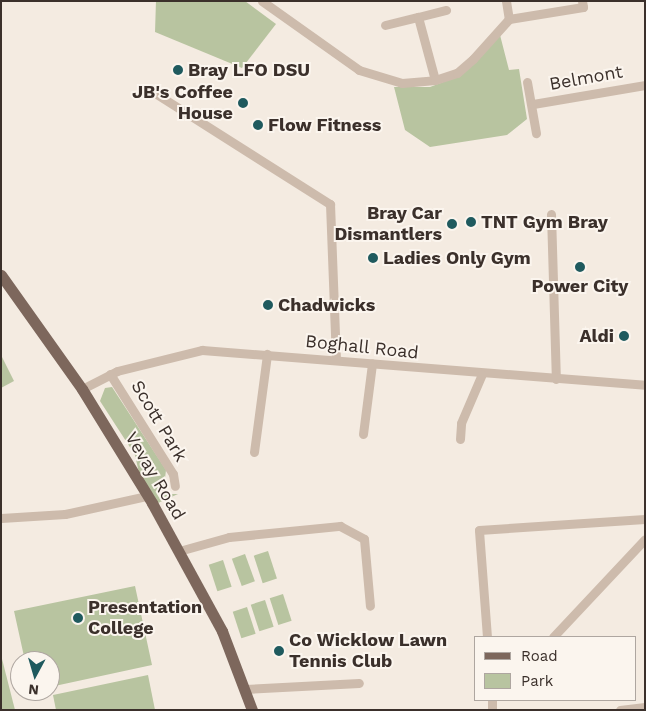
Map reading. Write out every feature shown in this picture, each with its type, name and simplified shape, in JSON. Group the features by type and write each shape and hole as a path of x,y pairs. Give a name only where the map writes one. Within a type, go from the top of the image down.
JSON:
{"main road":[{"name":"Vevay Road","path":"1,276 82,389 147,496 222,631 252,710"}],"street":[{"path":"262,1 359,70 402,83 435,80 456,73 473,59 509,19 583,7 582,1"},
{"path":"506,1 509,19"},
{"path":"385,25 446,10"},
{"path":"418,17 435,80"},
{"name":"Belmont","path":"527,82 536,133"},
{"name":"Belmont","path":"532,104 645,84"},
{"path":"147,88 330,204 336,360"},
{"path":"552,214 556,379"},
{"name":"Boghall Road","path":"82,389 110,374 191,350 267,354 482,374 645,386"},
{"path":"254,452 267,354"},
{"path":"363,434 372,364"},
{"name":"Scott Park","path":"110,374 173,474 175,486"},
{"path":"460,439 461,423 482,374"},
{"path":"1,518 65,514 147,496"},
{"path":"487,636 479,530 645,519"},
{"path":"178,551 229,537 340,526 364,539 370,606"},
{"path":"554,636 645,539"},
{"path":"245,690 359,683"},
{"path":"620,710 645,708"}],"green space":[{"path":"156,1 245,1 276,24 242,68 155,32"},
{"path":"500,35 509,70 519,69 527,119 507,135 430,147 405,130 394,87 430,87 454,78"},
{"path":"1,355 14,381 1,388"},
{"path":"112,387 166,470 164,487 169,494 178,494 158,503 139,473 135,455 100,401 105,388"},
{"path":"268,551 277,579 263,583 254,556"},
{"path":"245,554 255,581 242,586 232,559"},
{"path":"223,560 232,587 217,591 209,565"},
{"path":"135,586 152,665 60,685 60,651 23,651 14,611"},
{"path":"283,594 292,621 278,625 270,598"},
{"path":"265,600 274,627 259,631 251,605"},
{"path":"247,607 256,634 241,638 233,612"},
{"path":"1,655 10,690 10,701 13,701 15,710 1,710"},
{"path":"148,675 155,710 56,710 54,701 60,701 60,694"}],"place":[{"name":"Bray LFO DSU","path":"178,70"},
{"name":"JB's Coffee House","path":"243,103"},
{"name":"Flow Fitness","path":"258,125"},
{"name":"TNT Gym Bray","path":"471,222"},
{"name":"Bray Car Dismantlers","path":"452,224"},
{"name":"Ladies Only Gym","path":"373,258"},
{"name":"Power City","path":"580,267"},
{"name":"Chadwicks","path":"268,305"},
{"name":"Aldi","path":"624,336"},
{"name":"Presentation College","path":"78,618"},
{"name":"Co Wicklow Lawn Tennis Club","path":"279,651"}]}
